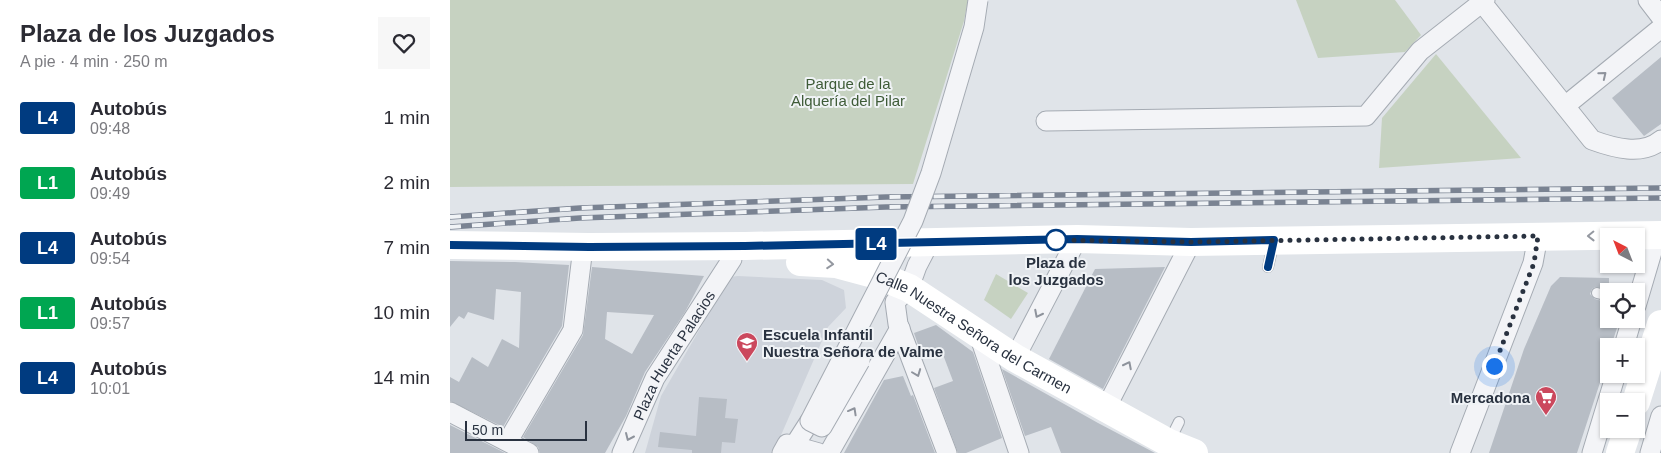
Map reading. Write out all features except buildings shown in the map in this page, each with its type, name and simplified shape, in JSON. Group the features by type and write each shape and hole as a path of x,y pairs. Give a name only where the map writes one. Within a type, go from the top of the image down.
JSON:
{"street":[{"path":"788,450 810,421 913,221 931,173 942,136 974,26 978,0"},
{"path":"1648,0 1661,16"},
{"path":"1046,121 1366,116 1420,52 1483,1 1592,140 1612,148 1629,149 1657,143"},
{"path":"1565,106 1661,28"},
{"path":"738,253 929,243 1077,239 1191,242 1659,235 1644,283"},
{"path":"1460,453 1534,263 1538,236"},
{"path":"1015,358 1077,239"},
{"path":"1106,408 1191,242"},
{"path":"929,243 917,266 909,288 895,302 900,328 947,453"},
{"name":"Calle Nuestra Señora del Carmen","path":"450,245 586,247 738,253 836,264 877,275 909,288 1015,358 1106,408 1170,439 1194,453"},
{"path":"508,441 573,330 586,247"},
{"name":"Plaza Huerta Palacios","path":"622,453 655,378 738,253"},
{"path":"1639,393 1661,324"},
{"path":"829,453 900,328"},
{"path":"979,335 1019,453"},
{"path":"810,421 822,427 860,361"},
{"path":"1592,453 1613,383"},
{"path":"450,412 530,453"},
{"path":"1650,453 1661,416"},
{"path":"1620,453 1625,438"},
{"path":"788,450 819,453"}],"lane":[{"path":"1268,267 1274,240"}],"shaded area":[{"name":"Escuela Infantil Nuestra Señora de Valme","path":"730,277 822,280 844,290 846,308 828,327 773,453 645,453 661,396"}],"green space":[{"name":"Parque de la Alquería del Pilar","path":"450,0 968,0 964,21 913,184 450,187"},
{"path":"1296,0 1395,0 1421,35 1405,52 1318,58"},
{"path":"1436,54 1521,158 1379,168 1382,118"},
{"path":"996,274 1028,293 1011,319 984,300"}],"railway":[{"path":"450,217 580,208 886,197 1661,188"},
{"path":"450,227 580,218 886,207 1661,198"}],"bus line":[{"name":"L4","path":"450,245 589,247 929,243 1077,239 1191,242 1274,240 1268,267"}],"place":[{"name":"Plaza de los Juzgados","path":"1056,240"},
{"name":"Escuela Infantil Nuestra Señora de Valme","path":"747,362"},
{"name":"Mercadona","path":"1546,416"}],"route":[{"path":"1056,240 1191,242 1538,236 1534,263 1494,366"}]}
